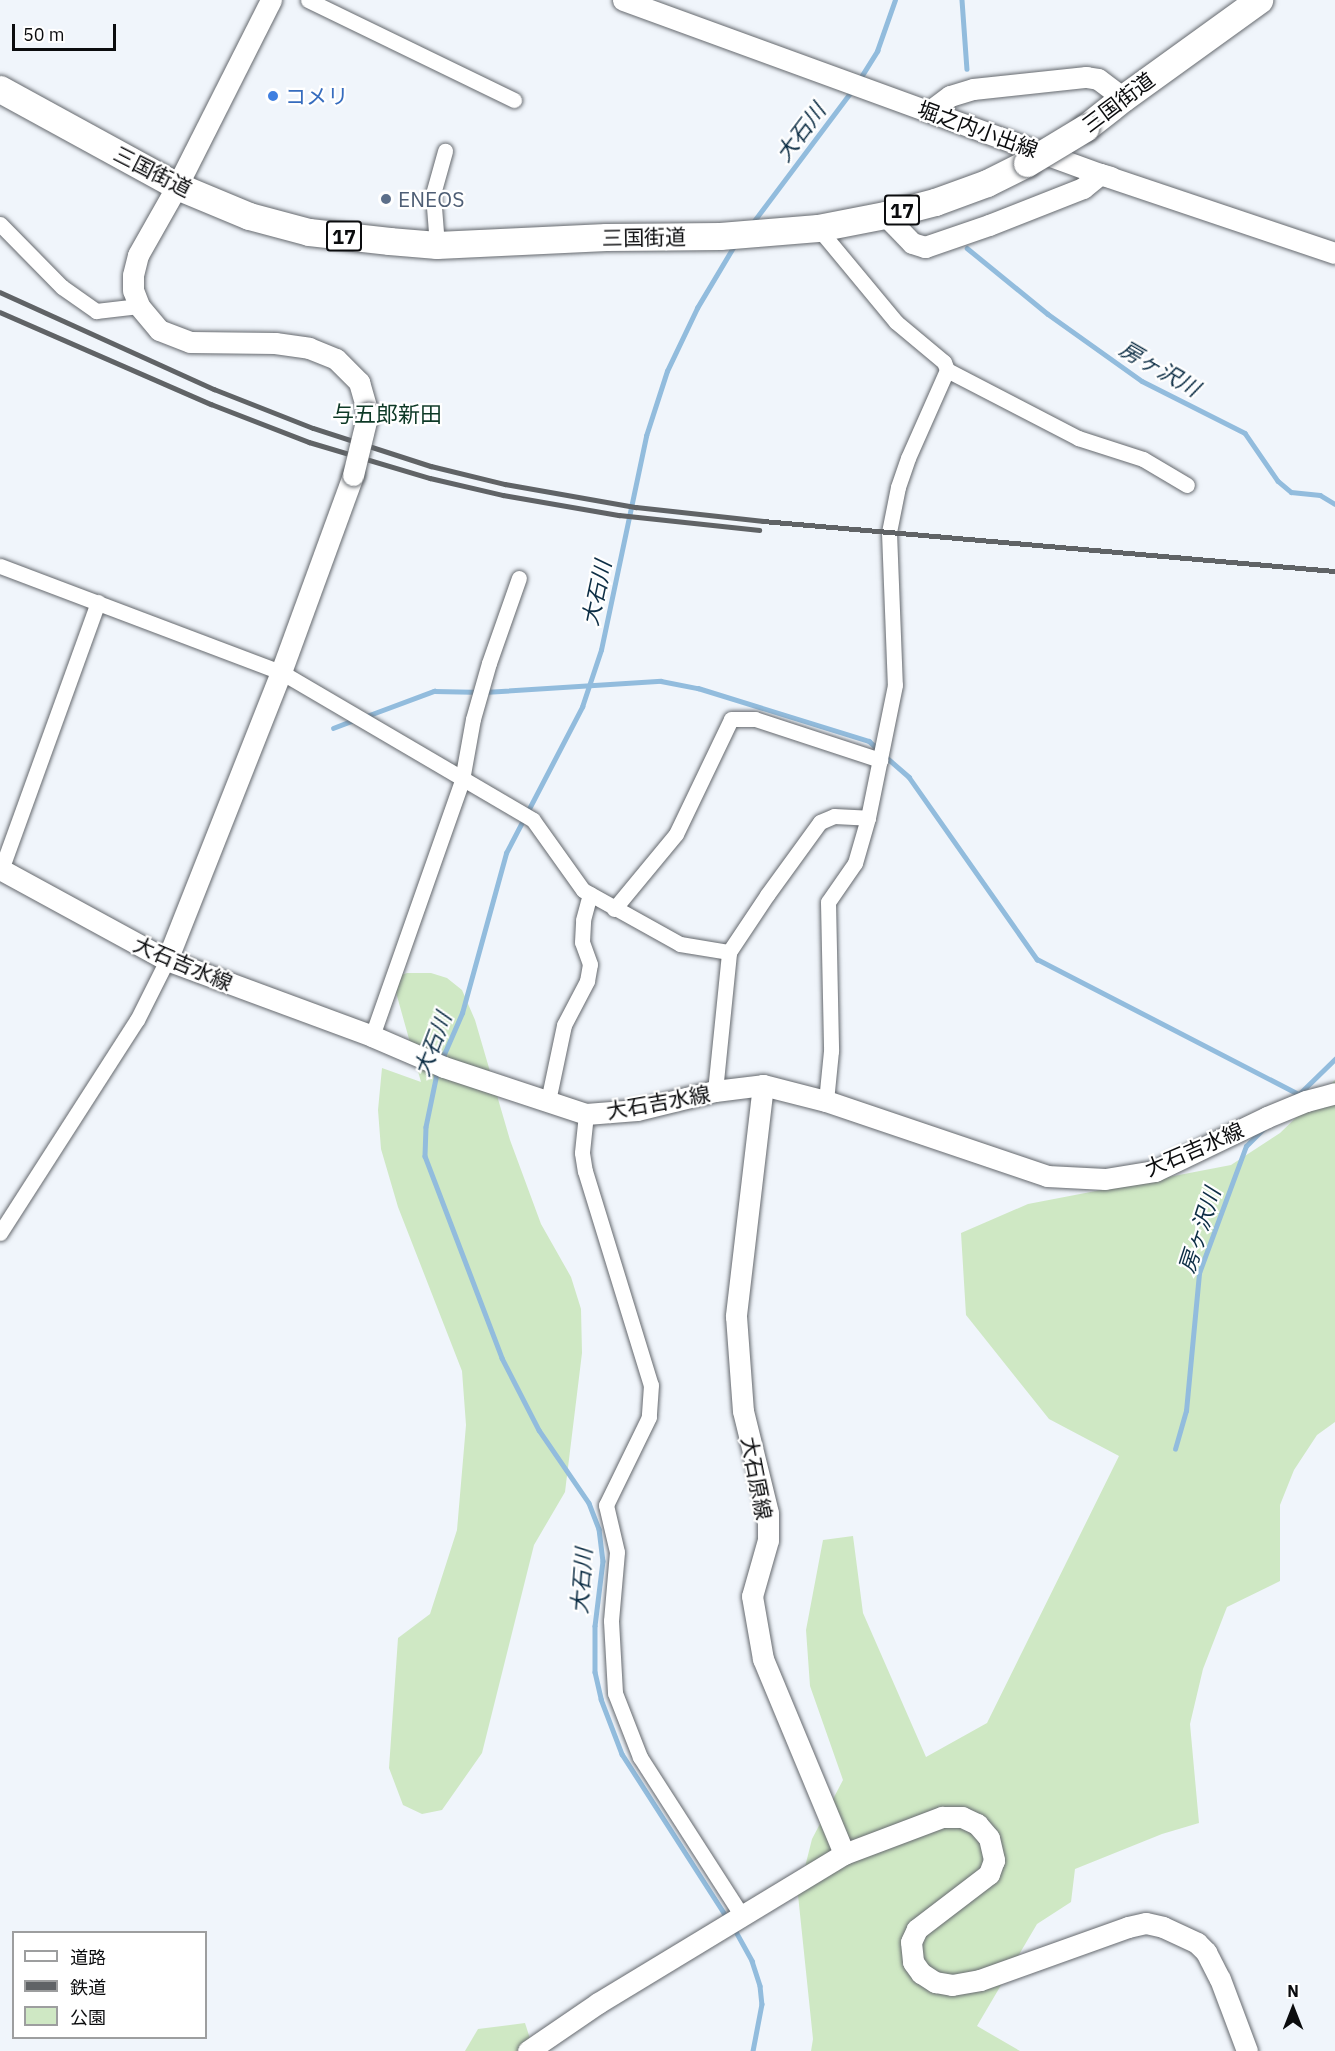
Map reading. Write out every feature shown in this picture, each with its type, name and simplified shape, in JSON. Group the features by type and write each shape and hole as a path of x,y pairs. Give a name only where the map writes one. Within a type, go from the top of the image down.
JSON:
{"highway":[{"name":"三国街道","path":"0,89 177,186 249,216 309,232 437,245 606,237 771,233 818,228 885,215 935,202 987,183 1027,163 1085,128 1254,3"}],"main road":[{"path":"167,960 281,672 353,475 368,413 360,382 336,359 309,348 275,343 190,342 159,330 139,306 133,290 133,275 138,255 177,186 271,0"},
{"name":"堀之内小出線","path":"623,0 644,4 1100,174 1335,253"},
{"path":"930,111 950,96 973,89 1086,77 1098,79 1123,98"},
{"path":"885,215 912,243 925,247 1083,188 1100,174"},
{"name":"大石吉水線","path":"0,870 167,960 372,1036 438,1065 586,1114 637,1110 716,1091 763,1085 825,1101 1047,1176 1105,1179 1155,1171 1267,1117 1306,1101 1335,1093"},
{"name":"大石原線","path":"763,1085 736,1316 743,1411 768,1514 768,1540 752,1596 763,1659 844,1854"},
{"path":"528,2051 598,2003 844,1854 942,1818 962,1817 977,1824 989,1838 994,1860 989,1874 916,1929 911,1942 913,1962 921,1973 934,1982 952,1985 980,1980 1128,1927 1146,1923 1163,1927 1197,1943 1206,1952 1232,2006 1247,2051"}],"street":[{"path":"308,0 514,100"},
{"path":"437,245 433,194 445,151"},
{"path":"0,224 62,287 96,311 139,306"},
{"path":"818,228 896,322 944,362 947,370 1078,438 1143,459 1188,485"},
{"path":"825,1101 831,1051 828,902 855,863 868,818 895,685 889,532 897,487 947,370"},
{"path":"0,566 281,672 533,820 583,890 680,944 729,952"},
{"path":"372,1036 462,780 473,719 519,578"},
{"path":"0,870 98,602"},
{"path":"614,909 676,834 731,719 755,719 880,760"},
{"path":"716,1091 729,952 820,822 834,816 868,818"},
{"path":"548,1101 564,1025 587,981 590,964 582,942 583,920 590,894"},
{"path":"0,1233 137,1020 167,960"},
{"path":"586,1114 582,1153 585,1171 651,1385 650,1417 606,1505 617,1552 611,1621 615,1693 640,1757 733,1922"}],"green space":[{"path":"407,973 431,973 447,978 462,990 475,1020 510,1140 541,1224 571,1277 581,1309 582,1353 565,1492 534,1545 482,1753 442,1810 422,1814 403,1805 389,1768 398,1638 430,1614 457,1530 466,1425 462,1371 398,1207 381,1149 378,1110 382,1068 421,1082 392,978"},
{"path":"1335,1080 1335,1422 1317,1435 1294,1470 1280,1505 1280,1581 1227,1607 1203,1669 1190,1724 1199,1823 1162,1834 1075,1869 1071,1902 1037,1924 977,2026 1020,2051 811,2051 813,2039 798,1895 812,1839 843,1780 810,1686 806,1630 823,1540 853,1536 863,1613 926,1757 987,1723 1119,1456 1049,1419 966,1315 961,1233 1028,1204 1231,1165 1280,1133"},
{"path":"525,2023 534,2051 465,2051 478,2029"}],"waterway":[{"name":"大石川","path":"861,77 877,51 895,0"},
{"name":"房ヶ沢川","path":"962,0 967,69"},
{"name":"大石川","path":"751,225 851,92"},
{"name":"大石川","path":"442,1059 462,1013 506,853 582,707 601,650 646,436 667,371 697,308 734,246"},
{"name":"房ヶ沢川","path":"967,248 1048,314 1142,381 1245,433 1278,481 1291,492 1320,495 1335,504"},
{"path":"364,717 434,691 484,692 661,681 698,688 869,741 879,750"},
{"path":"333,728 356,719"},
{"path":"885,756 909,777 1037,959 1299,1094"},
{"name":"房ヶ沢川","path":"1298,1095 1335,1059"},
{"name":"大石川","path":"438,1069 426,1127 425,1156 502,1358 539,1430 589,1503 599,1529 603,1561 595,1626 595,1672 601,1699 622,1754 728,1919"},
{"name":"房ヶ沢川","path":"1175,1449 1186,1411 1199,1273 1246,1146 1264,1128"},
{"name":"大石川","path":"734,1928 752,1961 760,1986 762,2004 753,2051"}],"railway":[{"path":"0,292 214,389 313,428 431,466 505,484 636,507 763,521 1335,571"},
{"path":"0,312 211,404 309,442 430,478 503,495 619,515 759,530"}],"place":[{"name":"コメリ","path":"273,96"},
{"name":"ENEOS","path":"386,199"}],"district":[{"name":"与五郎新田","path":"387,414"}]}
